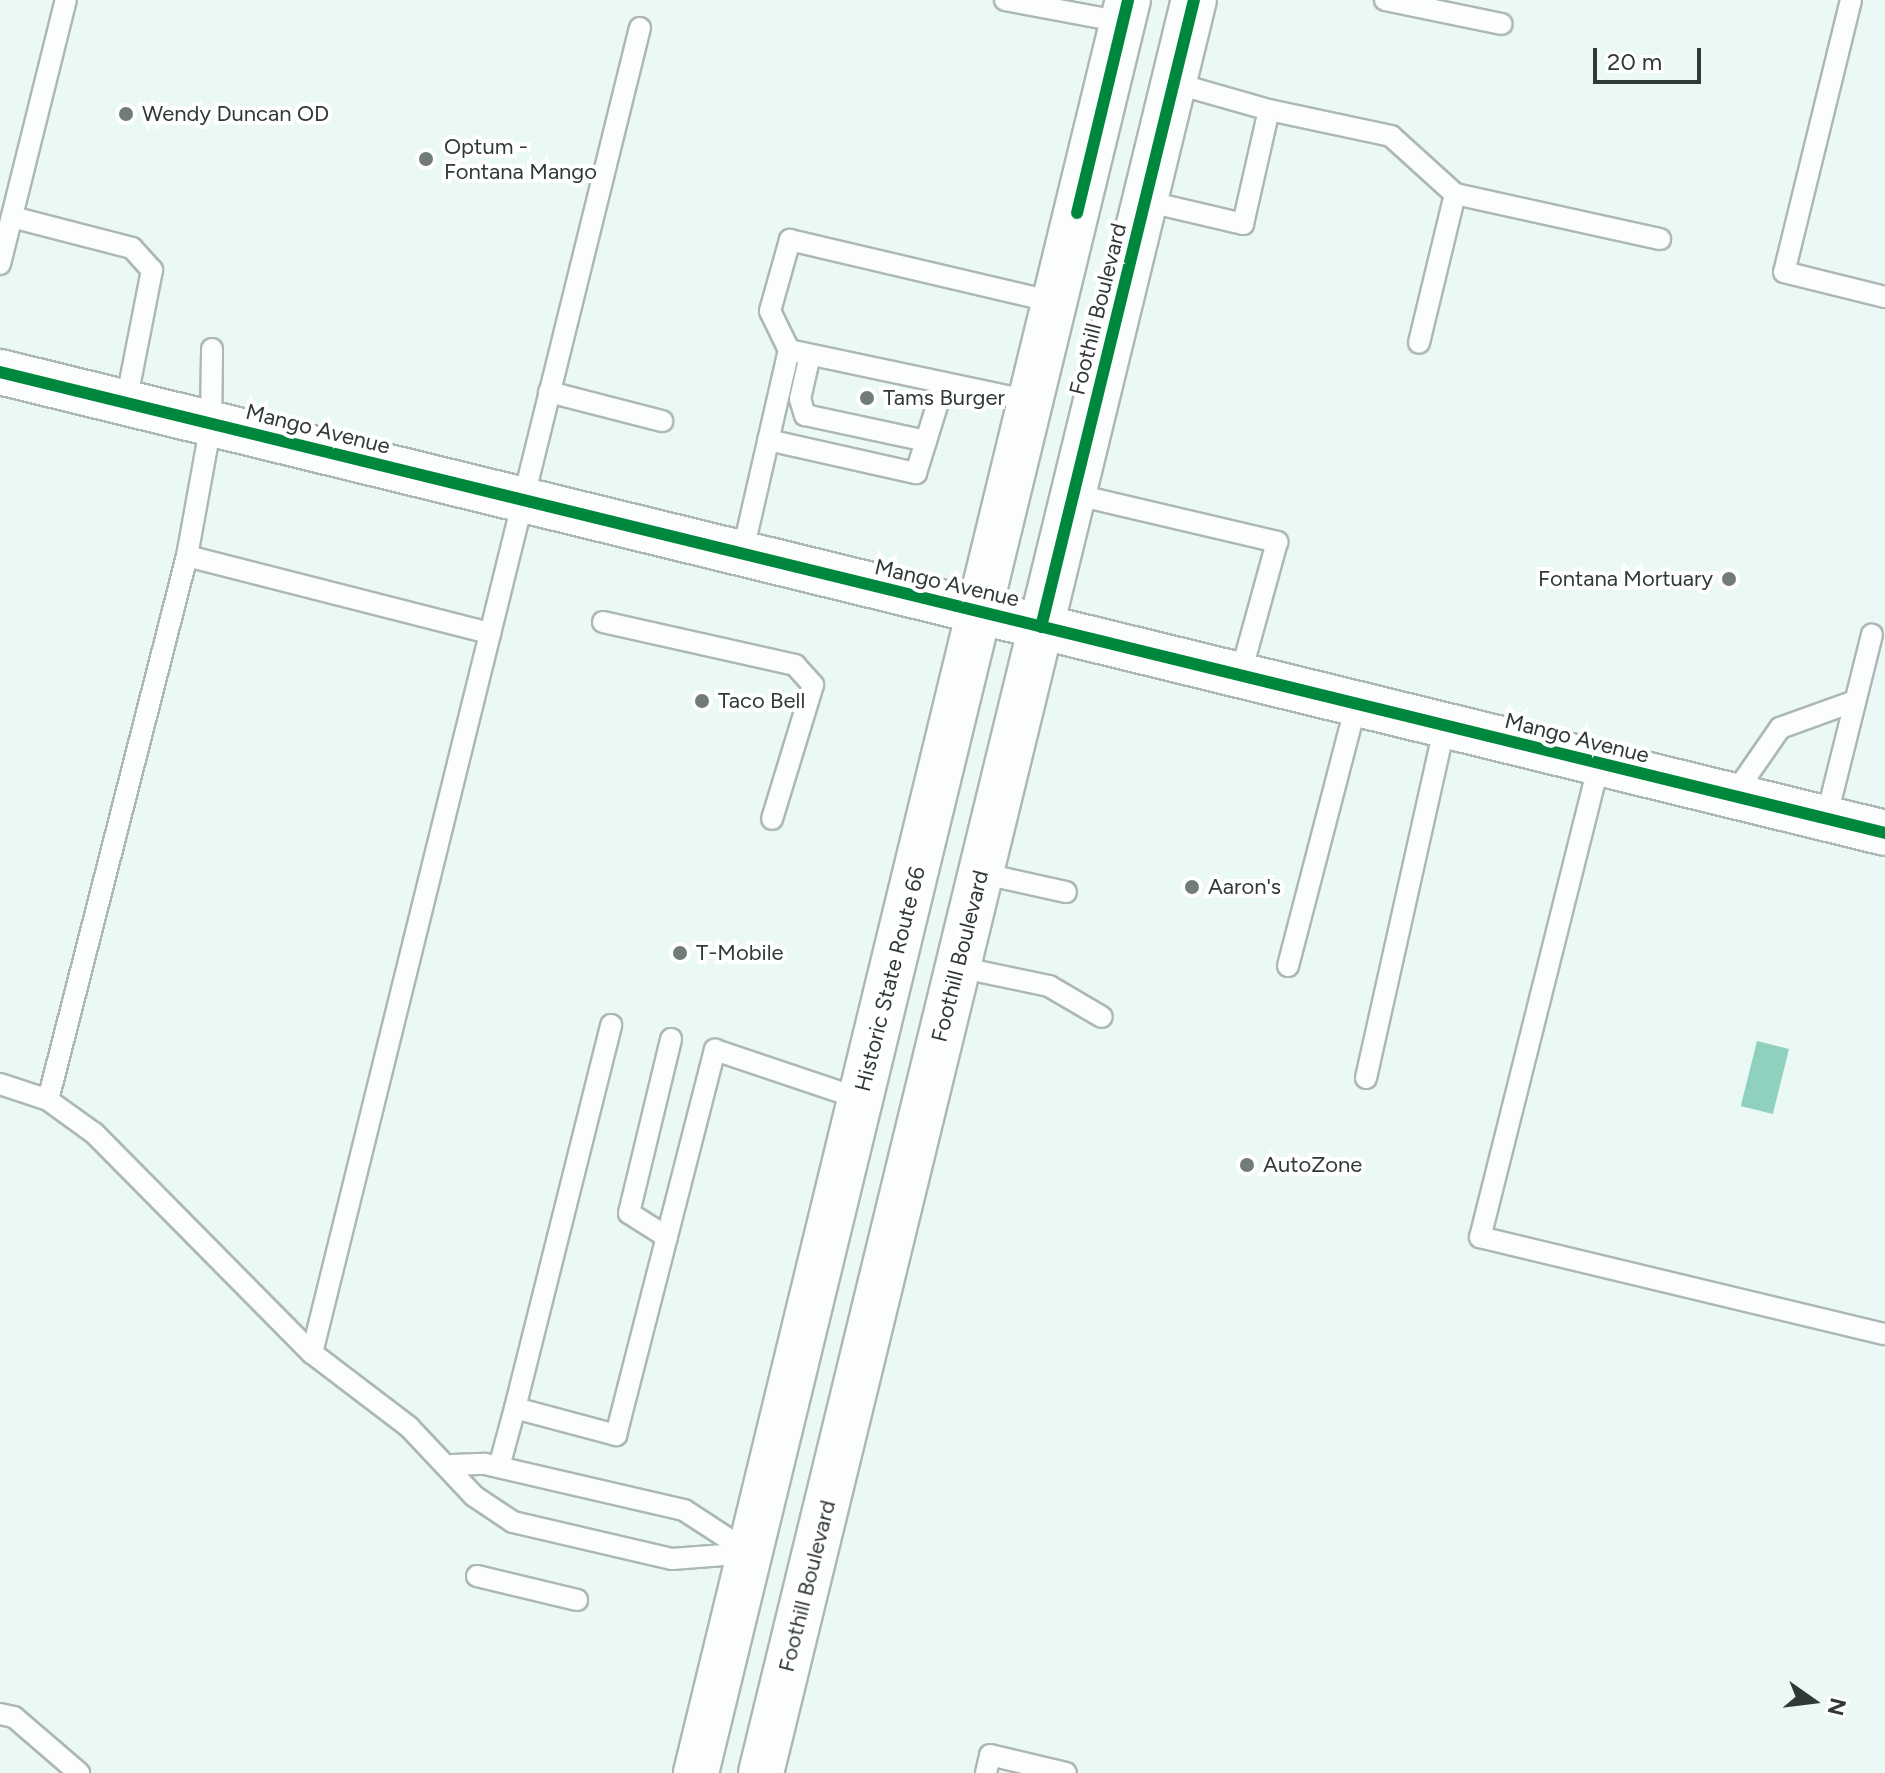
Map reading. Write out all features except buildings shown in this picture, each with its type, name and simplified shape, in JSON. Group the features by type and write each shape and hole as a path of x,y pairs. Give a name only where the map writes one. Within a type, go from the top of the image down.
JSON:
{"main road":[{"name":"Foothill Boulevard","path":"761,1773 1194,0"},
{"name":"Foothill Boulevard","path":"980,611 1126,11"},
{"name":"Mango Avenue","path":"0,372 1885,833"},
{"name":"Historic State Route 66","path":"750,1553 980,611"},
{"path":"696,1773 750,1553 811,1569"}],"lane":[{"path":"0,264 66,0"},
{"path":"1005,0 1126,11"},
{"path":"1385,0 1502,24"},
{"path":"1851,0 1784,272 1885,297"},
{"path":"312,1353 640,28"},
{"path":"1174,83 1269,110 1391,136 1455,194 1660,239"},
{"path":"1145,201 1243,224 1269,110"},
{"path":"1419,343 1455,194"},
{"path":"12,217 113,242 144,257 154,282 126,403"},
{"path":"742,555 789,350 770,311 790,240 1055,302"},
{"path":"48,1100 187,556 211,424 212,349"},
{"path":"789,350 1031,401"},
{"path":"810,355 800,399 805,415 926,441"},
{"path":"768,440 916,473 944,383"},
{"path":"549,392 662,421"},
{"path":"1073,494 1277,542 1240,676"},
{"path":"187,556 490,633"},
{"path":"603,622 795,665 813,685 772,819"},
{"path":"1826,819 1872,635"},
{"path":"1733,796 1780,728 1855,701"},
{"path":"1288,966 1356,705"},
{"path":"1366,1078 1445,726"},
{"path":"1599,764 1480,1237 1885,1334"},
{"path":"980,873 1066,892"},
{"path":"958,967 1049,986 1102,1017"},
{"path":"499,1467 611,1025"},
{"path":"667,1237 629,1213 671,1039"},
{"path":"515,1408 616,1435 715,1050 861,1099"},
{"path":"0,1084 48,1100 94,1133 312,1353 452,1465 474,1496 513,1522 672,1559 750,1553"},
{"path":"452,1465 499,1467 684,1510 750,1553"},
{"path":"477,1576 577,1600"},
{"path":"0,1714 14,1717 79,1773"},
{"path":"986,1773 990,1755 1066,1773"}],"shaded area":[{"path":"1757,1041 1789,1049 1773,1114 1741,1106"}],"cycle path":[{"path":"1077,213 1128,0"},
{"path":"1041,627 1194,0"},
{"path":"0,372 1885,833"}],"place":[{"name":"Wendy Duncan OD","path":"126,114"},
{"name":"Optum - Fontana Mango","path":"426,159"},
{"name":"Tams Burger","path":"867,398"},
{"name":"Fontana Mortuary","path":"1729,579"},
{"name":"Taco Bell","path":"702,701"},
{"name":"Aaron's","path":"1192,887"},
{"name":"T-Mobile","path":"680,953"},
{"name":"AutoZone","path":"1247,1165"}]}
